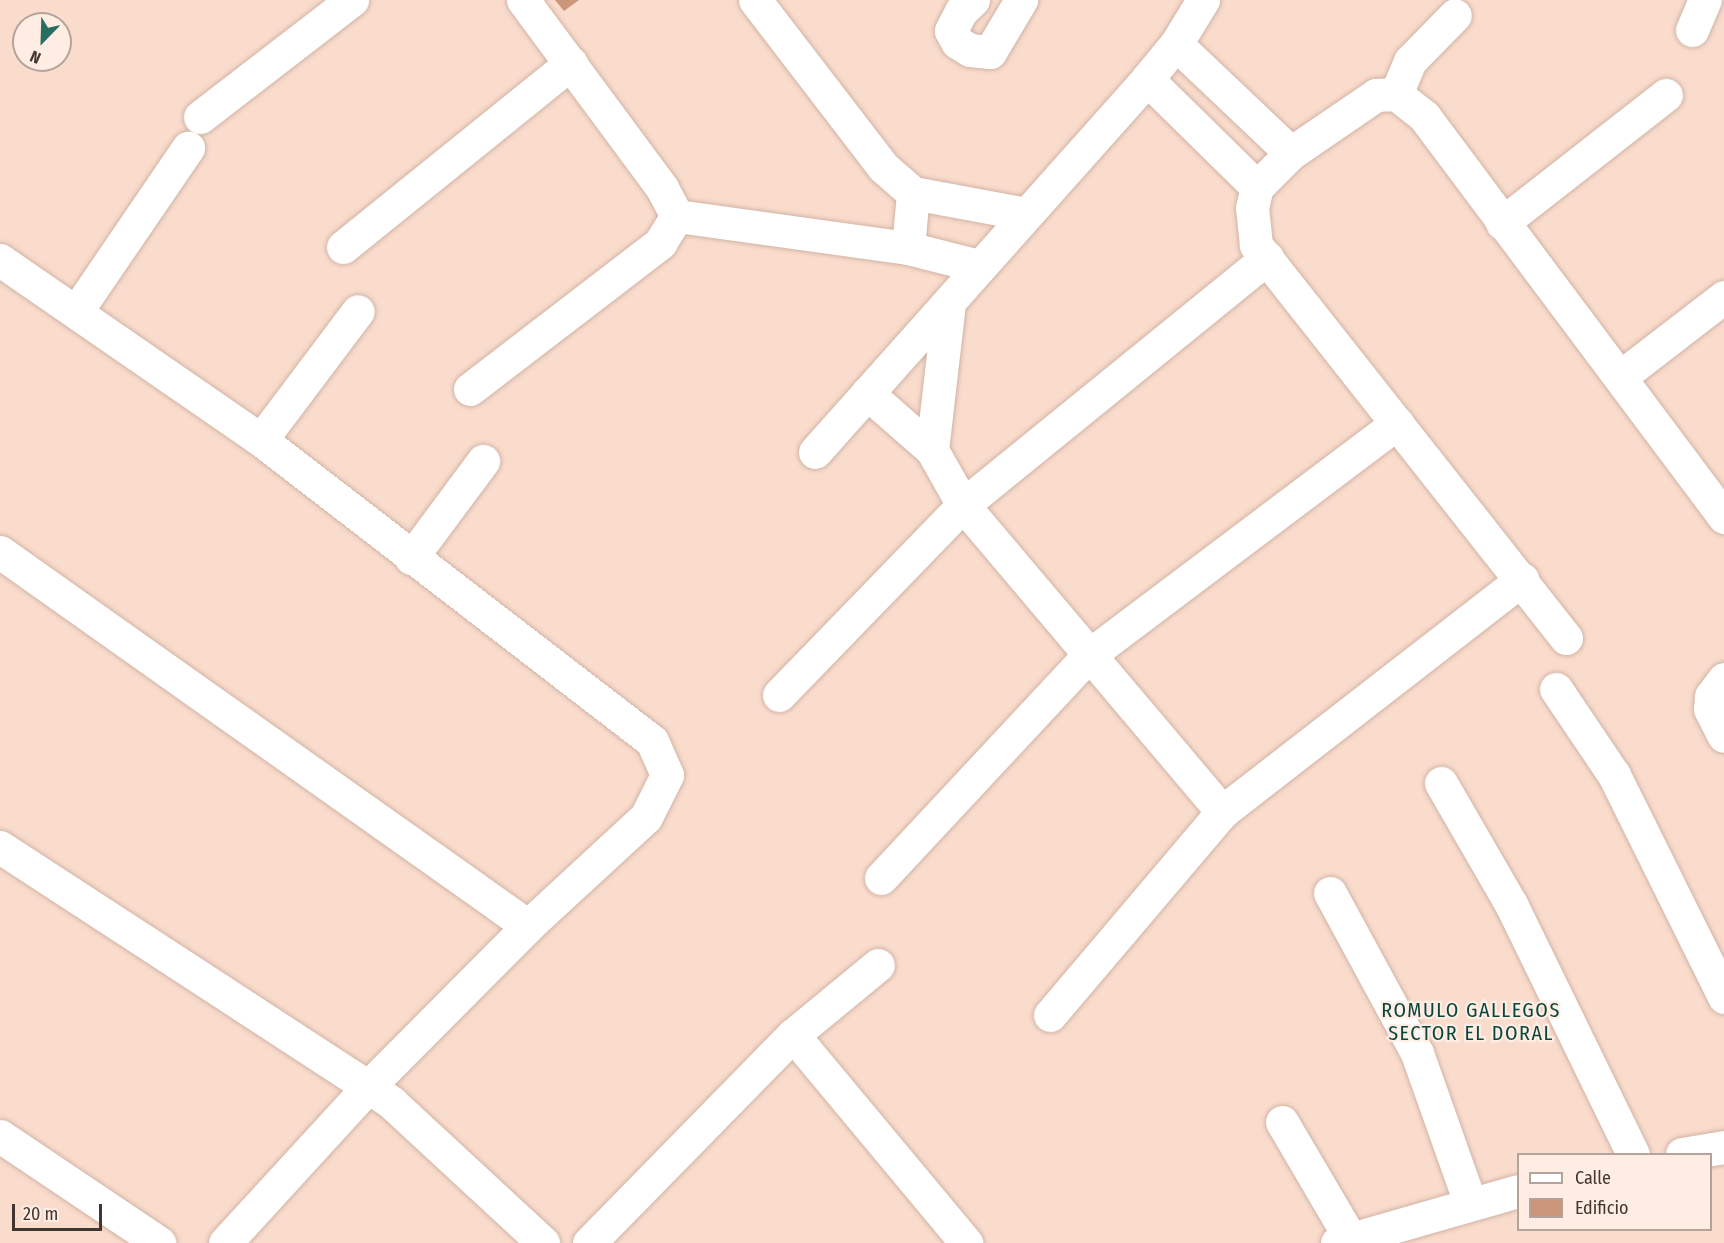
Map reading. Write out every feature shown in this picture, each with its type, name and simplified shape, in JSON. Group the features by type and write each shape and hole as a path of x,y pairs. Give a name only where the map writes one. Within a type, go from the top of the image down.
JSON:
{"street":[{"path":"200,117 352,0"},
{"path":"523,0 662,188 677,216"},
{"path":"755,0 883,167 913,193 1026,214"},
{"path":"973,0 961,11 951,31 957,42 970,50 990,52 1022,0"},
{"path":"815,452 1147,79 1176,44 1203,0"},
{"path":"1692,30 1705,0"},
{"path":"1396,94 1410,61 1455,15"},
{"path":"1176,44 1291,153"},
{"path":"343,247 571,63"},
{"path":"1147,79 1257,187"},
{"path":"1566,638 1256,245 1252,208 1257,187 1291,153 1376,95 1396,94 1424,116 1724,517"},
{"path":"1502,223 1666,95"},
{"path":"75,312 188,148"},
{"path":"908,248 913,193"},
{"path":"677,216 908,248 979,266"},
{"path":"470,389 660,243 677,216"},
{"path":"779,695 963,505 1267,258"},
{"path":"0,260 261,440 411,558 652,741 667,775 646,817 528,926 367,1088 225,1243"},
{"path":"1620,377 1724,297"},
{"path":"932,450 949,302"},
{"path":"261,440 358,311"},
{"path":"867,393 932,450 963,505 1088,656 1222,812"},
{"path":"881,878 1088,656 1397,423"},
{"path":"411,558 483,461"},
{"path":"0,552 528,926"},
{"path":"1050,1015 1222,812 1521,579"},
{"path":"1724,679 1711,696 1710,709 1724,736"},
{"path":"1556,689 1614,775 1724,997"},
{"path":"1441,783 1510,903 1633,1153"},
{"path":"0,848 392,1103 543,1243"},
{"path":"1330,892 1417,1053 1470,1203"},
{"path":"589,1243 793,1035 878,965"},
{"path":"793,1035 966,1243"},
{"path":"1282,1122 1343,1240 1517,1191"},
{"path":"0,1136 159,1243"},
{"path":"1692,1153 1724,1147"}],"building":[{"path":"555,0 579,0 564,11"}],"district":[{"name":"ROMULO GALLEGOS SECTOR EL DORAL","path":"1471,1022"}]}
